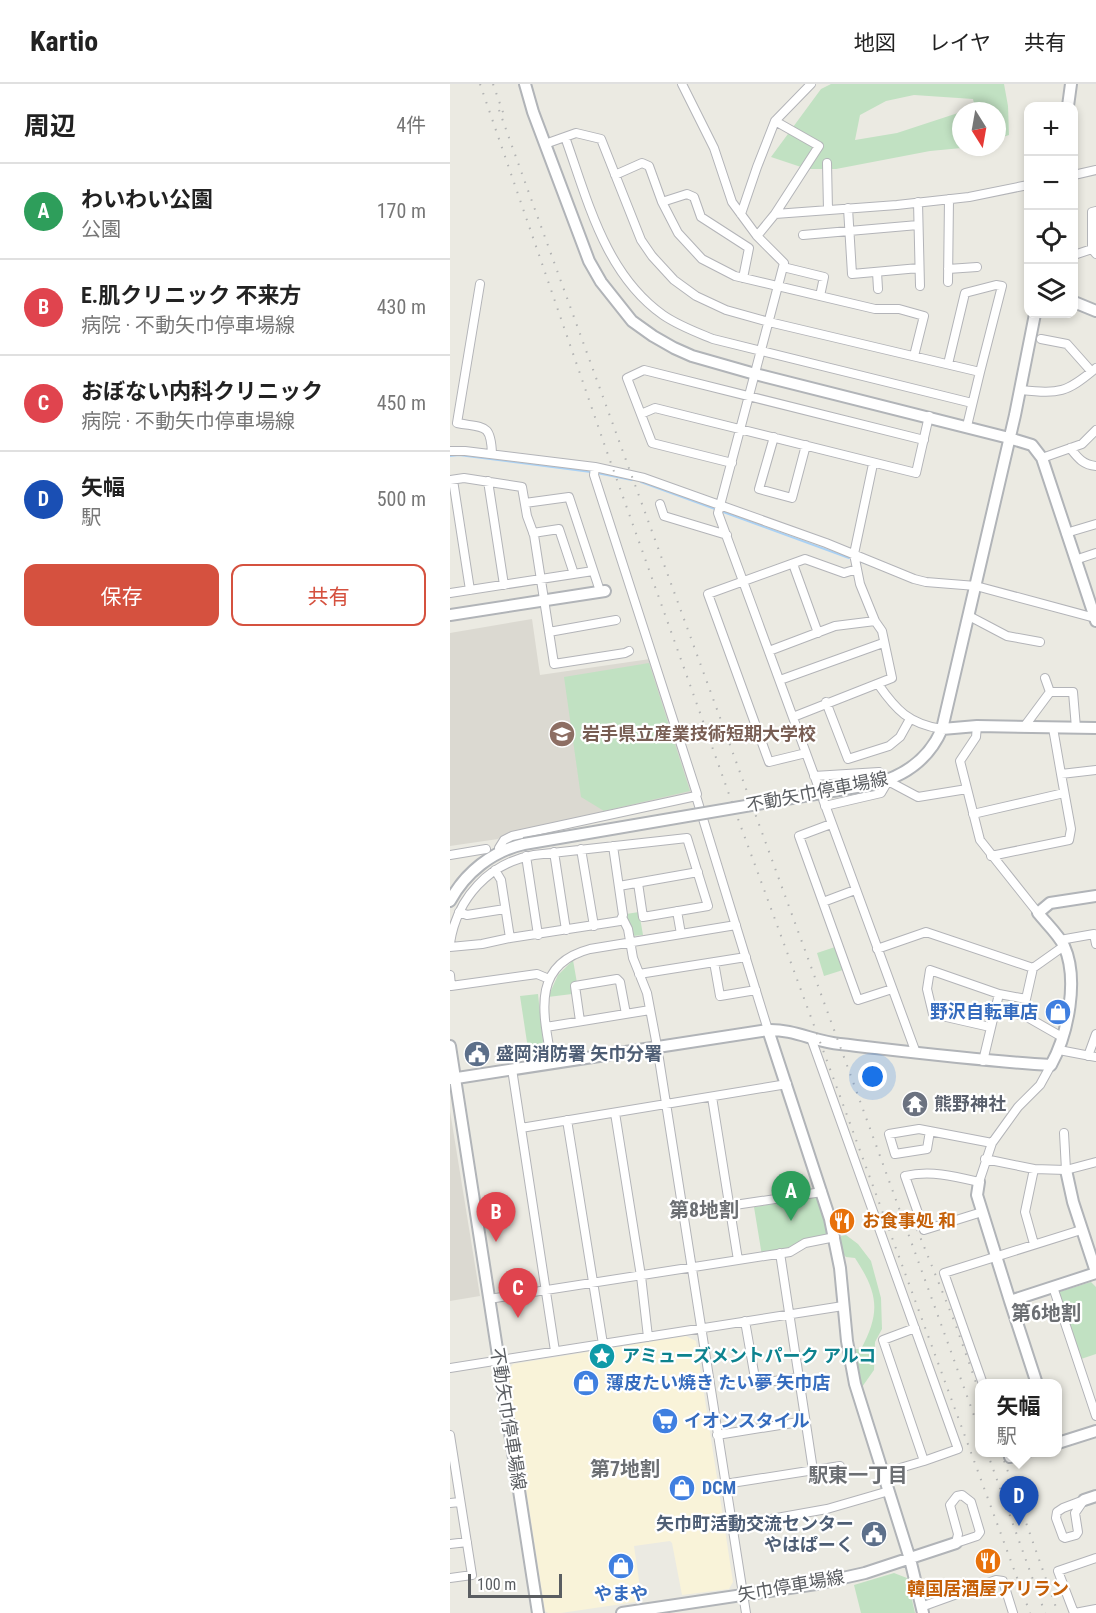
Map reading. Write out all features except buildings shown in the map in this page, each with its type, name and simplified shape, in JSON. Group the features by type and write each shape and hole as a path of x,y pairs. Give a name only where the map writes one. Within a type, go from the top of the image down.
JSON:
{"street":[{"path":"450,451 492,454 644,478 856,561 926,582 976,586 1096,619 1093,600 1075,560 1042,458 1032,445 929,416 755,374 692,356 653,336 632,321 601,282 589,261 533,112 525,84"},
{"path":"682,84 714,148 732,202 756,236 783,263 720,509 727,536 916,1053"},
{"path":"741,214 775,121 811,84"},
{"path":"1069,102 1071,84"},
{"path":"756,236 775,214 819,146 775,121"},
{"path":"545,144 576,133 601,139 640,240 674,280 710,304 769,322 980,372"},
{"path":"565,137 601,236 613,260 642,297 663,315 713,339 972,403"},
{"path":"615,175 642,163 648,166 662,202 678,233 702,259 735,276 875,309 898,309 924,316 914,356"},
{"path":"827,163 828,210"},
{"path":"1078,174 1096,170"},
{"path":"775,214 949,199 1024,186"},
{"path":"662,202 687,194 694,197 701,217 749,248 743,278"},
{"path":"948,282 949,199"},
{"path":"918,202 920,286"},
{"path":"848,208 852,274 919,268"},
{"path":"1078,254 1094,252 1092,212 1096,211"},
{"path":"803,235 918,225"},
{"path":"783,267 824,277 820,296"},
{"path":"948,269 977,267"},
{"path":"877,272 878,289"},
{"path":"480,284 457,423 489,431 492,454"},
{"path":"948,364 965,294 996,285 1002,286 967,426"},
{"path":"1078,304 1096,311"},
{"name":"不動矢巾停車場線","path":"451,897 472,872 500,853 524,844 888,781 911,768 927,755 942,729 1021,390 1034,318"},
{"path":"1021,390 1050,393 1067,389 1094,370 1067,344 1041,339"},
{"path":"732,463 652,443 627,378 644,370 924,440"},
{"path":"641,414 655,408 916,473 929,416"},
{"path":"1042,458 1082,444 1096,430"},
{"path":"774,437 759,489 792,498 806,445"},
{"path":"1070,448 1078,459 1088,465 1096,466"},
{"path":"793,717 826,702 892,678 882,632 860,584 856,561 873,464"},
{"path":"594,471 697,794 768,1030 822,1192 834,1237 847,1341 855,1384 910,1559 922,1610 996,1580 1003,1581 1013,1613"},
{"path":"470,590 452,480 464,478 521,486 533,533 556,664 629,651"},
{"path":"488,482 504,585"},
{"path":"450,615 603,591 593,571 568,496 525,503"},
{"path":"660,504 664,516 727,536"},
{"path":"1066,533 1096,524"},
{"path":"533,533 559,530 574,574"},
{"path":"1075,560 1096,553"},
{"path":"806,753 769,762 708,594 805,559 844,573 856,561"},
{"path":"793,564 818,633"},
{"path":"450,593 593,571"},
{"path":"969,616 1007,636 1040,642"},
{"path":"549,632 616,621"},
{"path":"769,651 845,623 875,621"},
{"path":"780,680 883,643"},
{"path":"1045,678 1050,692"},
{"path":"878,684 893,706 910,719 942,729 977,726 1096,728"},
{"path":"1024,728 1050,692"},
{"path":"1050,692 1073,692 1076,728"},
{"path":"826,702 848,759 890,746 900,737 910,719"},
{"path":"977,726 976,737 960,761 980,840 1062,943 1070,974 1071,998 1059,1050 1040,1085 1018,1107 992,1143 985,1160 977,1195 1035,1379"},
{"path":"991,856 1069,840 1071,829 1053,728"},
{"path":"1061,774 1096,770"},
{"path":"814,776 879,772 888,781 918,796 967,789"},
{"path":"825,806 881,793 888,781"},
{"path":"973,814 1064,793"},
{"path":"500,853 499,848 504,840 512,836 696,796"},
{"path":"831,824 799,836 858,1000 892,989"},
{"path":"623,919 594,926 482,944 450,945 459,912 474,889 495,870 526,856 687,838 708,906 643,917 638,883"},
{"path":"613,846 623,919 633,958 645,986 657,1046 746,1613"},
{"path":"450,855 486,849"},
{"path":"581,849 594,926"},
{"path":"554,852 566,930"},
{"path":"526,856 538,935"},
{"path":"495,870 501,880 510,938"},
{"path":"619,886 698,872"},
{"path":"823,902 855,890"},
{"path":"1038,913 1050,903 1096,896"},
{"path":"459,912 467,915 505,909"},
{"path":"677,911 681,934"},
{"path":"552,1063 543,999 549,979 562,963 579,952 736,925"},
{"path":"877,949 926,932 1033,968"},
{"path":"990,1027 933,1014 927,988 930,970 999,994 1026,999 1033,968 1062,943 1095,934 1096,944"},
{"path":"639,974 746,957"},
{"path":"714,962 720,996 756,990"},
{"path":"450,975 451,987 537,974 549,979"},
{"path":"580,1021 575,986 617,979 620,982 626,1014"},
{"path":"983,1061 999,994"},
{"path":"546,1027 650,1010"},
{"path":"1001,1010 1027,1017 1062,1037"},
{"path":"452,1078 768,1030 785,1030 841,1044 983,1061 1051,1065"},
{"path":"1059,1050 1092,1057 1096,1034"},
{"path":"811,1038 958,1449 883,1473"},
{"name":"不動矢巾停車場線","path":"450,1046 452,1078 538,1613"},
{"path":"512,1069 555,1351"},
{"path":"521,1128 787,1084"},
{"path":"712,1097 738,1260"},
{"path":"615,1113 641,1276 648,1337"},
{"path":"567,1120 603,1344"},
{"path":"930,1131 927,1149 895,1154 889,1134 919,1129 930,1131 992,1143"},
{"path":"1010,1301 1096,1272 1081,1230 1066,1170 1064,1133"},
{"path":"985,1160 1034,1168 1066,1170 1096,1162"},
{"path":"1034,1168 1025,1212 1034,1244"},
{"path":"979,1182 944,1174 917,1173 905,1176 924,1230 982,1212"},
{"path":"729,1206 822,1192"},
{"path":"982,1379 944,1273 1081,1230"},
{"path":"489,1299 790,1252 805,1243 834,1237"},
{"path":"780,1253 813,1470"},
{"path":"1053,1287 1096,1416"},
{"path":"450,1368 843,1305"},
{"path":"745,1321 756,1384 798,1377"},
{"path":"915,1328 883,1340 924,1461"},
{"path":"717,1435 805,1421"},
{"path":"1062,1442 1096,1431"},
{"path":"450,1435 472,1575 450,1578"},
{"path":"725,1484 840,1466"},
{"path":"731,1526 827,1509 889,1491"},
{"path":"962,1495 971,1502 980,1532 977,1536 956,1543 958,1534 950,1505 957,1496 962,1495"},
{"path":"1084,1500 1075,1513 1078,1532 1076,1535 1063,1537 1056,1518 1057,1512 1063,1508 1084,1500 1096,1496"},
{"path":"450,1503 460,1502"},
{"path":"450,1545 467,1542"},
{"name":"矢巾停車場線","path":"622,1613 816,1584 865,1573 956,1543"},
{"path":"1096,1558 1058,1571 1075,1613 1096,1609"}],"shaded area":[{"name":"岩手県立産業技術短期大学校","path":"532,619 540,675 650,659 693,793 503,835 498,839 450,846 450,633"},
{"path":"450,1111 480,1296 450,1301"},
{"path":"686,1336 696,1341 733,1582 729,1589 682,1595 672,1543 670,1541 634,1546 642,1601 548,1613 545,1611 508,1371 513,1364"}],"green space":[{"path":"831,84 1004,84 1008,106 1009,135 1006,136 1006,102 974,102 973,99 914,95 886,101 860,115 855,140 897,133 952,115 952,149 836,169 807,169 771,157 821,89"},
{"path":"649,663 690,791 604,811 581,797 564,677"},
{"path":"639,912 643,935 633,936 626,914"},
{"path":"835,947 843,970 824,976 817,953"},
{"path":"573,960 577,983 571,986 572,994 548,997 558,975"},
{"path":"538,994 545,1059 530,1062 520,996"},
{"path":"818,1197 829,1235 762,1256 754,1207"},
{"path":"846,1235 858,1244 871,1261 881,1298 882,1329 875,1342 874,1370 862,1387 854,1349 861,1349 867,1336 872,1324 874,1303 863,1270 855,1258 846,1257 840,1251 841,1236"},
{"path":"1091,1282 1096,1287 1096,1354 1081,1359 1059,1292"},
{"path":"894,1573 907,1578 915,1613 861,1613 854,1585"}],"waterway":[{"path":"450,456 459,455 591,472"},
{"path":"597,473 632,480"},
{"path":"641,482 849,558"},
{"path":"859,561 874,566"}],"railway":[{"path":"480,84 607,452 730,797 1030,1613"},
{"path":"493,84 505,118"},
{"path":"499,110 975,1418"},
{"path":"910,1212 955,1323 975,1380"},
{"path":"989,1457 1045,1613"},
{"path":"1003,1457 1058,1613"}],"place":[{"name":"岩手県立産業技術短期大学校","path":"562,734"},
{"name":"野沢自転車店","path":"1058,1012"},
{"name":"盛岡消防署 矢巾分署","path":"477,1054"},
{"name":"熊野神社","path":"915,1104"},
{"name":"わいわい公園","path":"791,1221"},
{"name":"お食事処 和","path":"842,1221"},
{"name":"E.肌クリニック 不来方","path":"496,1242"},
{"name":"おぼない内科クリニック","path":"518,1318"},
{"name":"アミューズメントパーク アルコ","path":"602,1356"},
{"name":"薄皮たい焼き たい夢 矢巾店","path":"586,1383"},
{"name":"イオンスタイル","path":"665,1421"},
{"name":"DCM","path":"682,1488"},
{"name":"矢幅","path":"1019,1526"},
{"name":"矢巾町活動交流センター やはぱーく","path":"874,1534"},
{"name":"韓国居酒屋アリラン","path":"988,1561"},
{"name":"やまや","path":"621,1566"}],"district":[{"name":"第8地割","path":"704,1210"},
{"name":"第6地割","path":"1046,1313"},
{"name":"第7地割","path":"625,1469"},
{"name":"駅東一丁目","path":"858,1475"}]}
